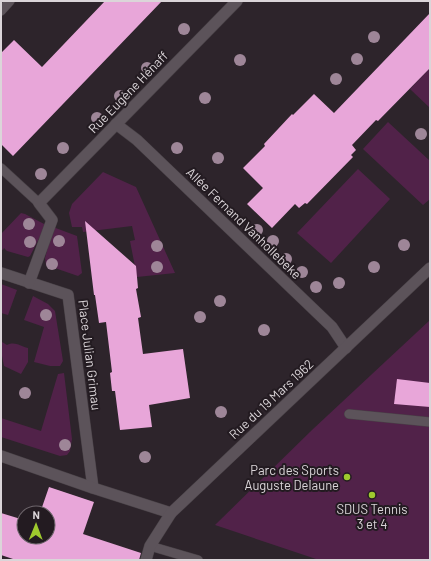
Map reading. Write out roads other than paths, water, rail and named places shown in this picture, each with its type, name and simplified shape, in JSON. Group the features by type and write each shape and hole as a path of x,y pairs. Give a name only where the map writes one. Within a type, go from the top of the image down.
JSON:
{"street":[{"name":"Rue Eugène Hénaff","path":"39,203 237,1"},
{"name":"Allée Fernand Vanhollebeke","path":"116,124 137,140 332,326 346,348"},
{"path":"29,282 52,220 39,203"},
{"name":"Rue du 19 Mars 1962","path":"146,560 150,546 171,513 430,268"},
{"name":"Place Julian Grimau","path":"1,273 68,295 93,488"},
{"path":"1,456 171,513"}],"lane":[{"path":"1,11 10,1"},
{"path":"1,168 39,203"},
{"path":"348,414 430,422"},
{"path":"150,546 198,560"}],"place":[{"name":"Parc des Sports Auguste Delaune","path":"347,477"},
{"name":"SDUS Tennis 3 et 4","path":"372,495"}]}
